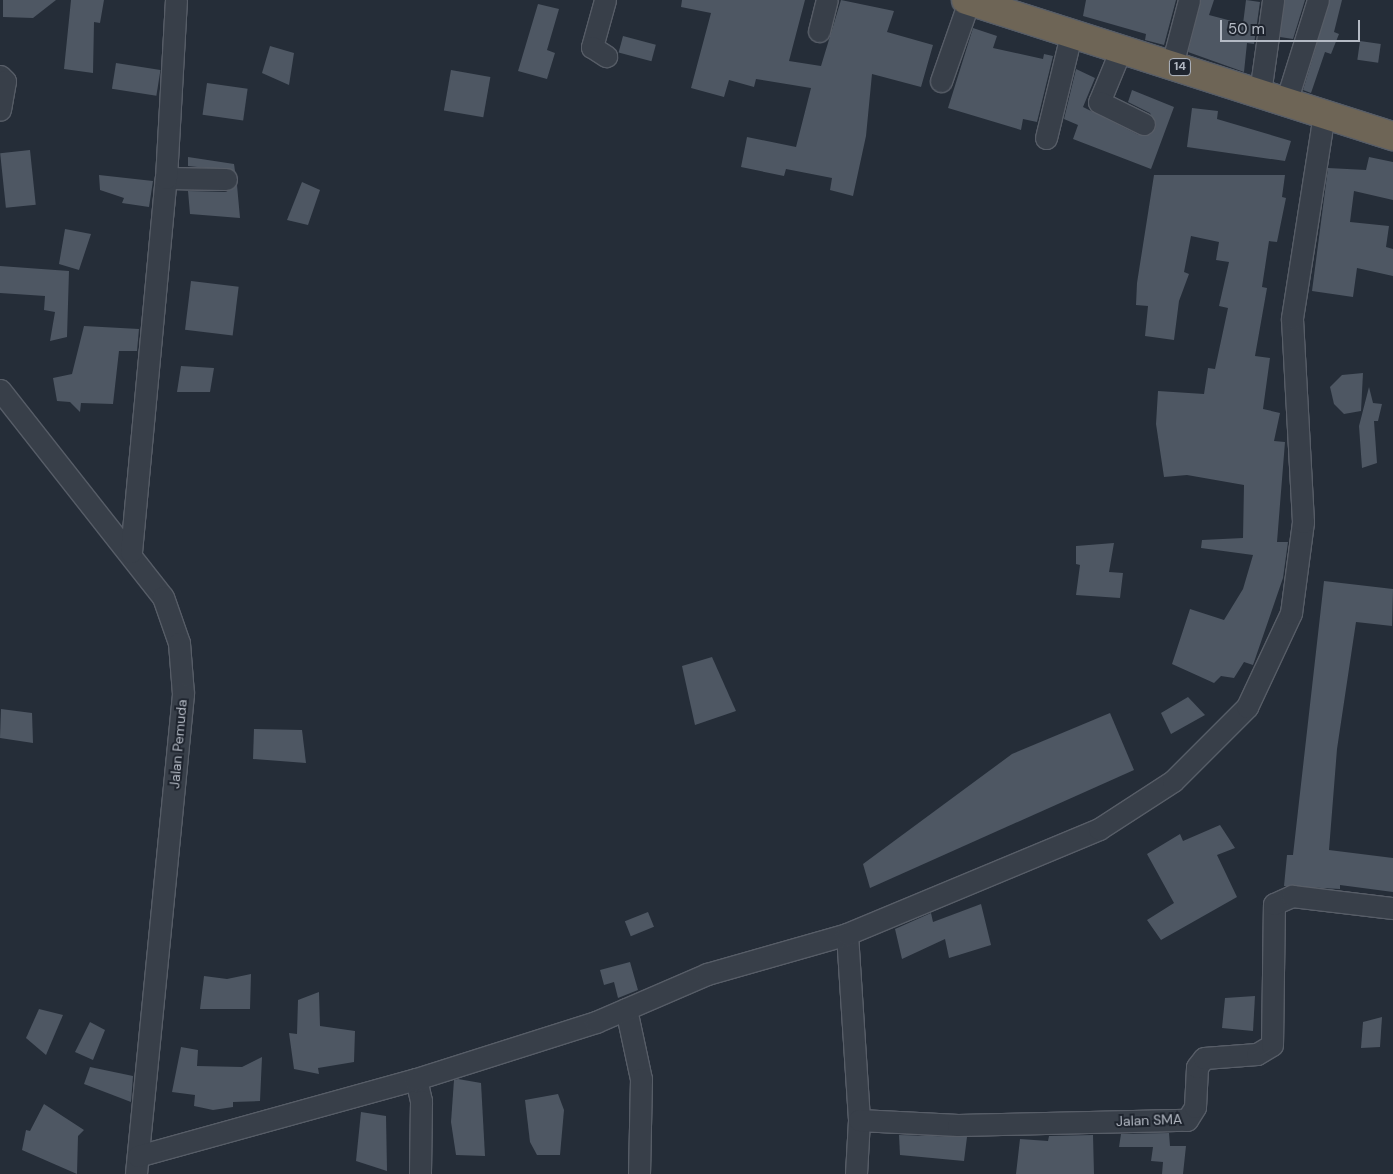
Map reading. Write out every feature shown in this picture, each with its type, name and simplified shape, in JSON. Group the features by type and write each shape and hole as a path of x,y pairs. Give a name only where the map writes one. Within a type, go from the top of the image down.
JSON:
{"highway":[{"name":"14","path":"968,0 996,4 1071,35 1260,92 1393,136"}],"street":[{"path":"131,552 166,178 176,0"},
{"path":"605,0 592,47 606,56"},
{"path":"819,31 827,0"},
{"path":"941,81 968,0"},
{"path":"1172,65 1189,0"},
{"path":"1260,92 1273,0"},
{"path":"1286,102 1318,0"},
{"path":"1046,138 1071,35"},
{"path":"1121,49 1099,102 1144,124"},
{"path":"0,76 5,81 0,110"},
{"path":"137,1165 416,1079 626,1009 707,974 847,934 1099,829 1173,781 1247,706 1291,612 1302,522 1292,318 1324,114"},
{"path":"166,178 226,179"},
{"name":"Jalan Pemuda","path":"0,390 131,552 173,620 183,694 137,1165"},
{"name":"Jalan SMA","path":"860,1120 958,1126 1187,1120 1195,1108 1197,1067 1204,1058 1257,1054 1272,1045 1274,904 1292,896 1393,908"},
{"path":"847,934 860,1120 856,1174"},
{"path":"626,1009 641,1079 639,1174"},
{"path":"416,1079 421,1101 420,1174"}],"building":[{"path":"3,0 56,0 33,18 3,17"},
{"path":"71,0 104,0 100,23 94,22 93,73 64,69"},
{"path":"682,0 805,0 789,61 821,66 841,0 894,11 887,32 933,45 921,87 872,74 866,136 853,196 830,190 832,178 786,169 784,176 741,167 747,137 796,147 811,88 756,79 754,87 729,80 724,97 691,88 711,13 681,7"},
{"path":"1086,0 1176,0 1164,45 1145,40 1146,34 1083,16"},
{"path":"1201,0 1214,0 1209,15 1243,24 1246,0 1260,2 1254,44 1247,43 1244,72 1188,52"},
{"path":"1285,0 1305,0 1293,39 1280,37"},
{"path":"1330,0 1342,0 1334,32 1339,34 1331,54 1325,52 1311,93 1303,90"},
{"path":"538,4 559,9 547,50 555,53 547,79 518,71"},
{"path":"973,28 997,36 993,48 1043,59 1044,54 1053,56 1037,122 1023,119 1021,130 948,108"},
{"path":"623,36 656,45 651,61 619,52"},
{"path":"1360,41 1381,44 1378,63 1357,60"},
{"path":"270,46 294,53 289,85 262,73"},
{"path":"116,63 160,70 156,96 112,89"},
{"path":"1076,69 1095,78 1083,107 1139,135 1151,134 1156,123 1150,113 1128,102 1132,90 1174,107 1151,169 1073,139 1078,125 1064,119"},
{"path":"451,70 490,77 483,117 444,110"},
{"path":"207,83 248,89 243,120 203,115"},
{"path":"1192,108 1218,111 1217,119 1291,141 1285,161 1187,147"},
{"path":"30,150 36,205 6,208 0,153"},
{"path":"188,157 234,164 235,171 188,166"},
{"path":"1369,157 1393,162 1393,200 1354,191 1350,222 1389,226 1386,247 1393,249 1393,276 1357,268 1353,297 1312,291 1328,168 1366,170"},
{"path":"99,175 153,181 149,207 122,203 124,198 100,190"},
{"path":"1154,175 1285,175 1282,197 1286,198 1277,242 1269,241 1262,287 1267,288 1255,356 1270,358 1263,409 1280,413 1274,441 1285,442 1277,542 1288,542 1283,578 1253,665 1244,662 1234,678 1221,676 1214,683 1172,664 1190,609 1224,620 1243,589 1253,555 1201,548 1202,540 1243,538 1244,485 1187,475 1164,477 1156,424 1158,391 1204,394 1208,368 1215,369 1228,308 1219,306 1229,262 1216,260 1219,242 1191,236 1184,272 1189,274 1179,301 1174,340 1145,336 1148,306 1136,305 1137,283"},
{"path":"302,182 320,190 308,225 287,220"},
{"path":"237,185 240,218 190,214 188,191 226,192"},
{"path":"65,229 91,234 79,270 59,264"},
{"path":"0,266 69,271 67,337 50,341 55,312 44,310 45,296 0,293"},
{"path":"191,281 239,287 233,335 185,330"},
{"path":"84,326 139,329 137,351 119,351 113,404 81,403 80,412 70,402 57,401 53,378 72,374"},
{"path":"181,366 214,368 210,392 177,392"},
{"path":"1363,373 1361,411 1344,414 1334,404 1330,387 1342,375"},
{"path":"1369,387 1373,403 1382,404 1378,421 1374,421 1377,463 1362,468 1359,426"},
{"path":"1114,543 1109,572 1123,573 1120,598 1076,595 1080,565 1076,564 1076,546"},
{"path":"1324,581 1393,589 1392,626 1356,622 1337,749 1329,850 1393,858 1393,892 1340,885 1340,889 1284,886 1287,855 1293,855"},
{"path":"712,657 736,711 695,725 682,666"},
{"path":"1188,697 1205,715 1171,734 1161,713"},
{"path":"1,709 32,713 33,743 0,738"},
{"path":"1110,713 1134,770 870,888 863,864 1012,754"},
{"path":"254,729 302,730 306,763 253,759"},
{"path":"1220,825 1235,848 1217,855 1237,897 1161,940 1147,920 1174,903 1147,854 1180,834 1183,841"},
{"path":"981,904 991,945 949,958 945,939 902,959 895,929 931,913 933,922"},
{"path":"648,912 654,927 631,936 625,921"},
{"path":"630,962 638,990 618,998 614,982 604,985 600,970"},
{"path":"251,974 250,1009 200,1009 204,976 227,979"},
{"path":"319,992 320,1026 355,1031 354,1062 318,1068 319,1074 294,1069 289,1033 297,1034 298,1000"},
{"path":"1255,996 1253,1031 1222,1028 1225,998"},
{"path":"39,1009 63,1015 46,1055 26,1038"},
{"path":"1382,1017 1380,1047 1361,1048 1363,1022"},
{"path":"90,1022 105,1030 93,1060 75,1052"},
{"path":"181,1047 198,1050 197,1066 242,1067 262,1057 260,1101 233,1102 233,1107 213,1110 194,1106 195,1095 172,1092"},
{"path":"90,1067 133,1076 131,1102 84,1084"},
{"path":"454,1080 481,1083 485,1156 456,1155 451,1122"},
{"path":"558,1094 564,1110 560,1155 537,1155 530,1142 525,1100"},
{"path":"44,1104 84,1130 78,1136 77,1174 22,1150 26,1130 30,1131"},
{"path":"361,1112 386,1116 387,1171 356,1161"},
{"path":"1169,1133 1170,1146 1186,1146 1183,1174 1162,1174 1163,1162 1151,1161 1153,1147 1119,1147 1121,1134"},
{"path":"899,1135 967,1137 964,1161 900,1155"},
{"path":"1093,1135 1094,1174 1016,1174 1020,1139 1048,1141 1049,1136"}]}
